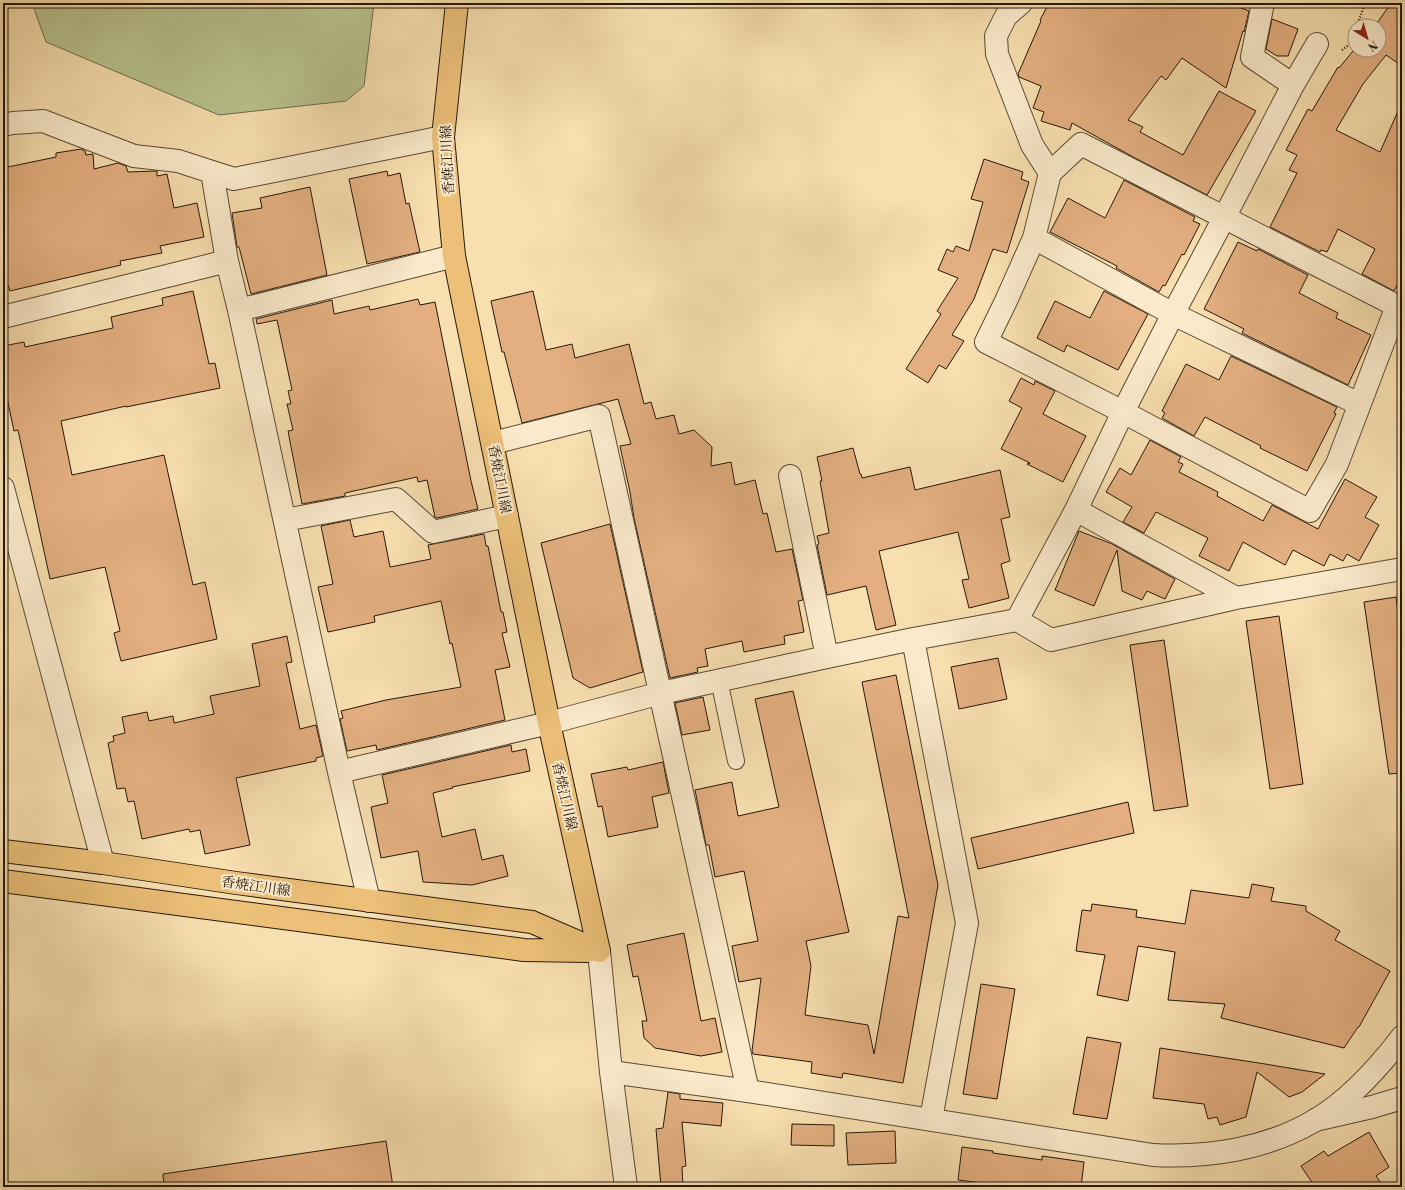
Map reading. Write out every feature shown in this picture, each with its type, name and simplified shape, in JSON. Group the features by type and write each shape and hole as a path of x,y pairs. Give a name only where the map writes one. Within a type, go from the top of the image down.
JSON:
{"main road":[{"name":"香焼江川線","path":"457,3 443,137 454,256 493,443 548,723 599,951"},
{"name":"香焼江川線","path":"3,851 103,863 236,883 532,922 599,951"},
{"name":"香焼江川線","path":"3,881 524,950 599,951"}],"street":[{"path":"1021,3 1006,16 996,36 997,54 1032,145 1050,173"},
{"path":"1263,3 1252,58 1293,86"},
{"path":"1017,620 1076,510 1123,412 1173,314 1293,86 1317,44"},
{"path":"3,125 43,121 134,156 178,161 234,179 443,137"},
{"path":"1081,144 1224,218 1397,306 1337,464 1310,511 1123,412 986,342 1034,238 1050,173 1081,144"},
{"path":"212,172 227,261 239,310 339,772 369,901"},
{"path":"1034,238 1173,314 1359,404"},
{"path":"239,310 454,256"},
{"path":"3,317 227,261"},
{"path":"493,443 599,416 748,1091"},
{"path":"790,476 827,656"},
{"path":"3,488 103,863"},
{"path":"285,520 396,499 433,532 507,516"},
{"path":"1076,510 1236,598"},
{"path":"339,772 548,723 660,693 827,656 913,639 1017,620 1051,640 1236,598 1402,569"},
{"path":"913,639 966,923 931,1119"},
{"path":"599,951 611,1072 626,1187"},
{"path":"611,1072 748,1091 1153,1155 1168,1156 1212,1154 1236,1150 1288,1133 1315,1120 1340,1102 1367,1078 1402,1037"},
{"path":"1315,1120 1372,1107 1402,1098"}],"lane":[{"path":"719,680 736,761"}],"path":[{"path":"1360,18 1365,3"}],"green space":[{"path":"32,3 374,3 364,86 346,101 219,115 46,42"}],"building":[{"path":"1049,3 1228,3 1249,11 1244,32 1243,31 1226,88 1182,58 1166,80 1161,76 1128,120 1143,127 1140,132 1183,155 1219,91 1256,111 1207,195 1135,158 1072,123 1070,130 1041,121 1044,112 1033,108 1041,86 1019,77 1018,74 1041,21 1040,20"},
{"path":"1391,3 1402,3 1402,66 1387,56 1387,18 1381,18"},
{"path":"1272,19 1298,29 1288,56 1277,56 1266,49"},
{"path":"1347,58 1384,58 1363,84 1336,130 1380,152 1402,102 1402,276 1394,291 1362,274 1375,249 1338,229 1327,252 1321,250 1320,252 1270,227 1297,173 1289,170 1297,155 1286,150 1308,109 1312,111 1338,67 1339,68"},
{"path":"81,149 85,151 86,155 93,154 94,169 118,163 126,166 128,172 157,171 157,176 167,174 174,208 197,203 204,237 160,246 162,253 120,261 121,265 10,291 8,285 3,286 3,168 56,157 56,153"},
{"path":"984,159 1023,172 1021,179 1029,182 1007,253 993,249 974,299 952,335 964,341 946,369 939,365 928,383 906,369 941,314 937,311 958,278 938,270 947,249 953,252 956,246 969,251 983,202 971,199"},
{"path":"387,171 388,176 400,173 406,204 409,203 420,252 367,264 349,179"},
{"path":"1124,180 1195,217 1193,221 1200,224 1184,255 1182,254 1165,286 1163,285 1159,292 1116,268 1117,266 1050,232 1068,198 1105,218"},
{"path":"310,187 327,275 251,294 239,247 237,247 232,213 262,208 260,198"},
{"path":"1238,242 1257,251 1258,249 1308,275 1299,293 1338,313 1336,318 1371,335 1348,385 1242,333 1244,329 1204,309"},
{"path":"193,291 209,364 215,363 220,388 126,406 61,421 72,475 164,455 193,585 205,582 217,639 121,661 114,633 120,631 105,567 50,579 18,430 14,431 3,379 3,346 24,342 25,347 113,328 111,317 163,305 162,298"},
{"path":"533,291 546,350 572,344 575,358 629,344 644,404 651,402 656,419 674,415 679,434 694,430 712,447 711,466 731,462 735,485 755,480 763,514 767,513 776,552 792,549 803,600 798,601 804,632 784,636 785,644 744,652 742,641 705,649 708,666 697,668 698,672 670,678 634,518 620,446 631,444 618,399 522,423 504,352 502,352 491,301"},
{"path":"1104,291 1148,314 1118,370 1067,345 1064,352 1037,338 1055,301 1090,318"},
{"path":"418,299 420,305 435,302 478,509 437,518 435,517 427,480 418,482 417,477 345,493 345,496 302,504 288,431 293,430 287,404 291,404 288,391 292,390 277,320 257,324 256,319 332,300 334,314 369,306 370,310"},
{"path":"1231,356 1337,407 1334,413 1336,414 1307,471 1260,448 1261,446 1205,417 1194,436 1162,418 1165,413 1162,411 1186,364 1219,380"},
{"path":"1021,378 1034,385 1035,381 1055,391 1043,414 1086,436 1063,482 1027,464 1030,463 1001,449 1022,408 1009,401"},
{"path":"1150,440 1181,457 1178,462 1183,464 1179,472 1218,492 1217,496 1263,521 1272,505 1318,529 1345,479 1377,497 1365,517 1379,525 1359,561 1347,554 1343,561 1330,554 1324,566 1293,550 1285,565 1243,542 1229,571 1199,556 1208,538 1156,512 1144,533 1123,522 1132,507 1106,492 1120,468 1131,475"},
{"path":"853,448 862,478 910,467 915,490 1000,470 1010,517 1001,519 1010,561 1001,564 1009,598 969,608 962,580 969,579 958,532 879,551 896,625 876,630 866,586 827,595 817,545 819,544 817,536 829,533 817,457"},
{"path":"350,520 354,537 383,531 390,567 431,559 428,545 484,534 486,546 488,546 501,612 503,612 507,632 502,633 510,667 495,670 505,720 377,750 376,745 347,751 340,719 343,718 341,711 386,700 461,687 452,643 450,644 441,601 374,616 375,622 328,632 318,587 333,584 321,526"},
{"path":"610,524 643,672 590,688 573,678 541,543"},
{"path":"1079,531 1112,544 1175,579 1165,599 1147,591 1142,600 1122,591 1117,550 1094,606 1055,590"},
{"path":"1396,597 1402,636 1402,773 1389,774 1364,602"},
{"path":"1279,616 1303,784 1270,789 1246,621"},
{"path":"287,636 292,662 286,663 300,729 316,725 323,756 316,758 316,761 236,778 250,845 205,854 200,830 190,832 189,829 142,839 134,801 128,802 125,788 117,789 108,743 114,741 113,736 125,733 122,717 147,712 149,721 173,716 174,723 214,714 210,696 260,686 252,644"},
{"path":"1164,640 1188,806 1154,811 1130,645"},
{"path":"998,658 1007,699 959,709 951,667"},
{"path":"896,675 938,885 903,1083 843,1073 842,1078 811,1073 812,1062 753,1054 752,1051 761,978 739,982 732,946 758,941 744,871 715,877 709,845 706,845 695,790 732,782 738,816 779,807 755,699 793,691 849,932 806,941 811,966 805,1015 868,1025 874,1054 898,916 909,918 862,682"},
{"path":"703,697 710,730 682,735 675,703"},
{"path":"511,745 512,752 526,749 530,771 452,787 453,788 433,793 442,837 475,829 482,860 503,855 508,876 472,885 423,882 418,851 381,858 371,807 388,803 382,775"},
{"path":"663,762 669,793 652,797 658,827 608,837 602,806 598,807 591,774 627,767 628,770"},
{"path":"1128,802 1134,833 978,869 971,838"},
{"path":"1252,884 1274,888 1271,901 1306,906 1306,911 1340,931 1335,940 1390,971 1359,1027 1344,1048 1221,1018 1225,1004 1168,1000 1175,952 1138,946 1128,1001 1097,995 1105,955 1076,951 1082,910 1091,911 1092,904 1137,910 1136,917 1185,924 1191,890 1249,898"},
{"path":"684,933 701,1021 715,1018 722,1052 701,1056 655,1048 644,1038 642,1021 647,1021 638,976 633,977 627,945"},
{"path":"981,984 1015,989 997,1099 963,1094"},
{"path":"1087,1037 1121,1043 1107,1119 1073,1114"},
{"path":"1160,1048 1325,1074 1302,1092 1289,1097 1257,1072 1246,1117 1220,1125 1217,1117 1208,1119 1204,1104 1153,1098"},
{"path":"668,1092 680,1094 680,1099 723,1103 721,1126 682,1122 686,1166 682,1167 683,1187 661,1187 656,1129 663,1128"},
{"path":"792,1124 834,1125 834,1146 791,1145"},
{"path":"895,1131 896,1163 848,1165 846,1133"},
{"path":"1369,1132 1389,1167 1376,1176 1384,1187 1315,1187 1301,1166 1324,1151 1328,1156"},
{"path":"386,1141 393,1187 164,1187 163,1174"},
{"path":"962,1147 1042,1160 1042,1156 1084,1162 1081,1187 1015,1187 958,1180"}]}
